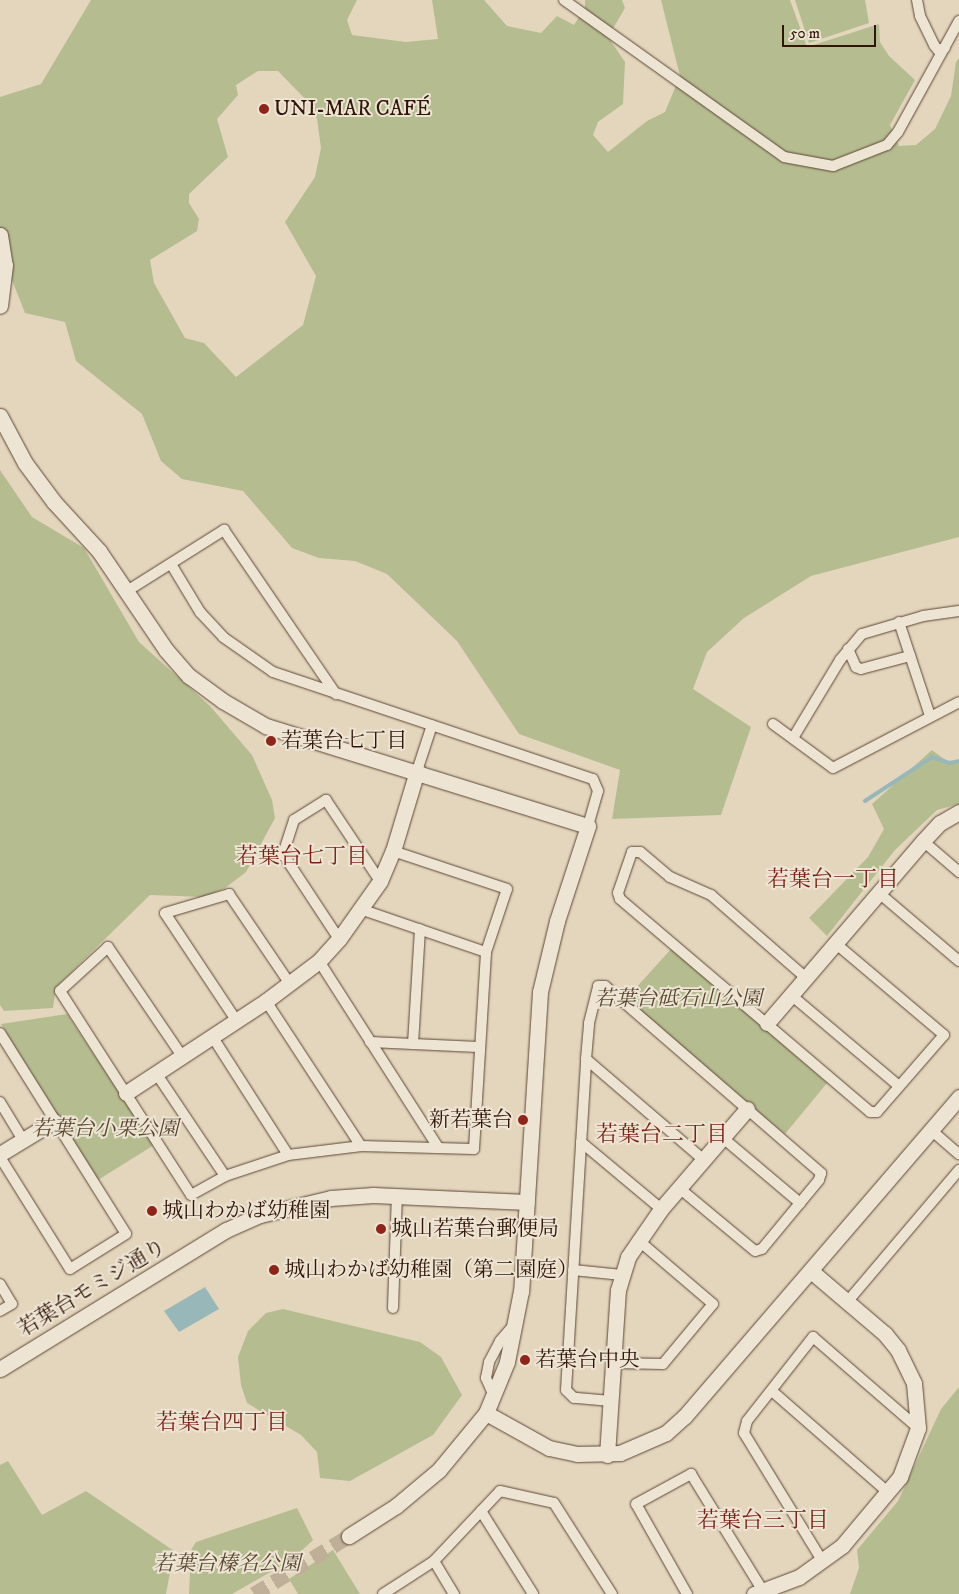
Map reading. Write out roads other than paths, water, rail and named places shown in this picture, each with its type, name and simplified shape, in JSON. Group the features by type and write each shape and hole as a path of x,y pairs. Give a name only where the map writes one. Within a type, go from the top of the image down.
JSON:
{"street":[{"path":"564,0 784,157 800,162 833,166 887,145 898,132 959,21"},
{"path":"917,0 920,16 934,46 938,50 945,48"},
{"path":"0,235 4,265 0,306"},
{"path":"0,416 8,435 31,471 54,502 99,551 166,650 189,676 247,717 266,726 588,826"},
{"path":"127,591 224,530 336,694"},
{"path":"170,564 200,612 223,637 273,672 593,779 598,791 557,921 540,992 527,1202 517,1322 494,1396 486,1413 462,1444 424,1484 396,1506 349,1536"},
{"path":"793,738 848,650 862,634 899,622 959,611"},
{"path":"899,622 930,716"},
{"path":"848,650 856,667 861,668 910,656"},
{"path":"773,724 833,768 959,702"},
{"path":"126,1093 290,984 319,961 340,939 363,910 380,881 393,851 432,725"},
{"path":"340,939 283,854 294,820 326,800 380,881"},
{"path":"767,1023 940,822 959,812"},
{"path":"923,841 959,872"},
{"path":"182,1056 108,947 60,991 191,1194 225,1176 288,1155 361,1146 474,1149 478,1047 486,952 507,889 393,851"},
{"path":"805,978 711,895 670,877 640,852 632,852 618,893 620,899 870,1112 877,1112 944,1035 835,942"},
{"path":"879,893 959,961"},
{"path":"236,1020 165,913 229,894 290,984"},
{"path":"363,910 486,952"},
{"path":"413,1044 420,929"},
{"path":"319,961 438,1147"},
{"path":"611,1401 574,1398 566,1390 586,1059 595,989 602,985 820,1170 819,1180 762,1249 752,1251 679,1188"},
{"path":"791,995 900,1086"},
{"path":"266,1001 361,1146"},
{"path":"0,1033 126,1234 70,1269 0,1155 54,1121"},
{"path":"212,1036 288,1155"},
{"path":"370,1042 478,1047"},
{"path":"586,1059 704,1160"},
{"path":"156,1073 225,1176"},
{"path":"486,1413 549,1448 577,1454 607,1455 649,1443 676,1425 811,1271 959,1097"},
{"path":"0,1102 24,1140"},
{"path":"607,1455 616,1305 622,1275 638,1240 661,1209 747,1109"},
{"path":"931,1130 959,1154"},
{"path":"722,1138 800,1203"},
{"path":"581,1142 661,1209"},
{"path":"848,1301 959,1170"},
{"path":"393,1308 397,1196"},
{"name":"若葉台モミジ通り","path":"0,1369 226,1230 260,1216 331,1198 397,1196 527,1202"},
{"path":"614,1363 663,1364 713,1304 638,1240"},
{"path":"574,1270 622,1275"},
{"path":"687,1594 636,1504 691,1474 758,1592 799,1577 823,1562 842,1546 888,1493 905,1467 918,1428 918,1404 908,1367 885,1334 811,1271"},
{"path":"0,1284 12,1304 0,1311"},
{"path":"823,1562 744,1433 747,1421 813,1337 918,1428"},
{"path":"772,1391 888,1493"},
{"path":"383,1594 434,1561 500,1491 551,1501 612,1594"},
{"path":"481,1511 533,1594"},
{"path":"434,1561 454,1594"}],"water":[{"path":"205,1287 219,1309 179,1332 164,1311"}],"waterway":[{"path":"865,801 932,757 949,763 959,761"}],"tunnel":[{"path":"254,1594 349,1536"}],"place":[{"name":"UNI-MAR CAFÉ","path":"264,109"},
{"name":"若葉台七丁目","path":"271,741"},
{"name":"新若葉台","path":"523,1120"},
{"name":"城山わかば幼稚園","path":"152,1211"},
{"name":"城山若葉台郵便局","path":"381,1229"},
{"name":"城山わかば幼稚園（第二園庭）","path":"274,1270"},
{"name":"若葉台中央","path":"525,1360"}],"district":[{"name":"若葉台七丁目","path":"302,857"},
{"name":"若葉台一丁目","path":"833,880"},
{"name":"若葉台二丁目","path":"662,1135"},
{"name":"若葉台四丁目","path":"222,1423"},
{"name":"若葉台三丁目","path":"763,1521"}],"park label":[{"name":"若葉台砥石山公園","path":"678,999"},
{"name":"若葉台小栗公園","path":"105,1129"},
{"name":"若葉台榛名公園","path":"227,1564"}]}
